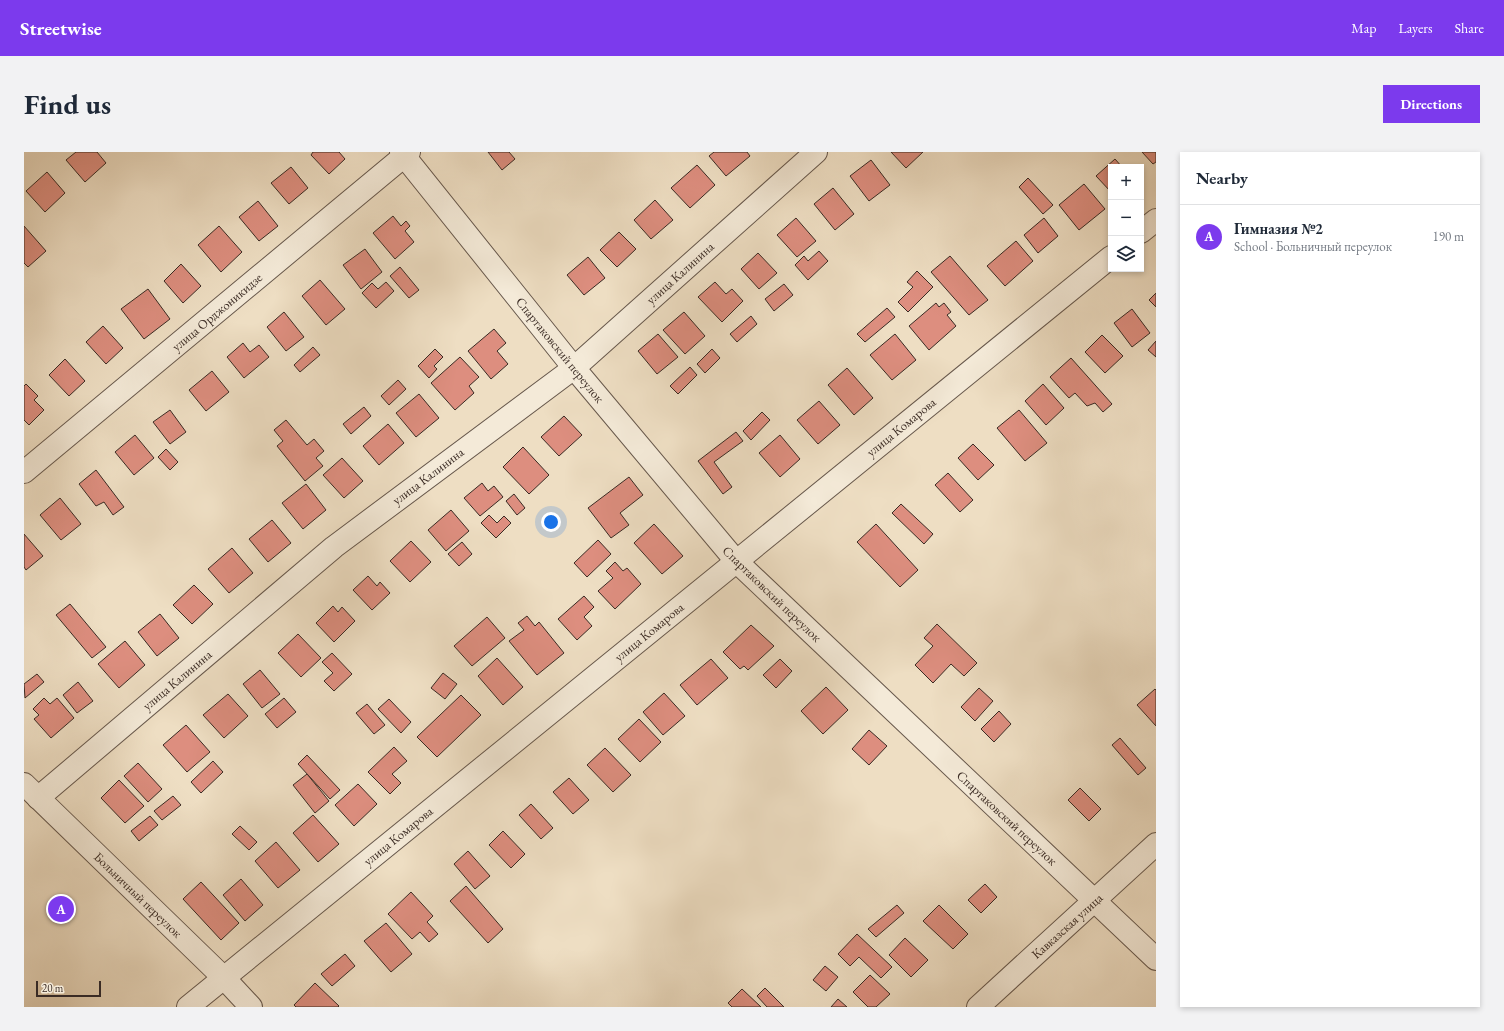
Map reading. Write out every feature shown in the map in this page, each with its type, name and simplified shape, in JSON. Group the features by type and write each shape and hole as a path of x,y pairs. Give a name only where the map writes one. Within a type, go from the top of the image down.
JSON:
{"street":[{"name":"улица Калинина","path":"31,791 334,547 574,368 816,152"},
{"name":"Спартаковский переулок","path":"405,153 574,368 736,561 1156,959"},
{"name":"улица Орджоникидзе","path":"24,472 405,153"},
{"path":"1144,230 1156,220"},
{"name":"улица Комарова","path":"188,1007 1108,259"},
{"name":"Больничный переулок","path":"31,791 224,978 251,1007"},
{"name":"Кавказская улица","path":"978,1007 1156,844"}],"building":[{"path":"76,152 97,152 106,163 85,182 66,160"},
{"path":"313,152 339,152 345,159 329,174 311,155"},
{"path":"488,152 509,152 515,159 502,170"},
{"path":"714,152 747,152 750,156 726,176 709,156"},
{"path":"891,152 923,152 906,168"},
{"path":"1142,152 1156,152 1156,162 1153,164"},
{"path":"1115,159 1119,164 1109,164"},
{"path":"871,160 890,185 869,201 850,176"},
{"path":"697,165 715,185 690,208 671,188"},
{"path":"1108,165 1108,189 1096,176"},
{"path":"291,167 308,188 289,204 271,183"},
{"path":"47,172 65,193 45,212 26,191"},
{"path":"1028,178 1053,205 1043,214 1019,187"},
{"path":"1084,184 1105,209 1079,230 1059,205"},
{"path":"833,188 854,214 835,230 814,204"},
{"path":"655,200 673,220 651,239 634,220"},
{"path":"258,201 278,226 259,241 239,217"},
{"path":"393,216 401,226 406,221 410,226 405,231 414,242 395,259 373,233"},
{"path":"796,218 816,241 797,257 777,235"},
{"path":"1044,218 1058,236 1038,253 1024,235"},
{"path":"24,226 46,251 28,267 24,263"},
{"path":"219,226 242,252 221,272 198,245"},
{"path":"619,232 636,249 617,267 600,250"},
{"path":"1016,241 1033,261 1005,286 987,266"},
{"path":"365,249 382,272 361,289 343,265"},
{"path":"819,251 828,261 808,280 795,265 804,256 808,261"},
{"path":"758,253 777,273 759,289 741,269"},
{"path":"950,256 988,300 969,315 931,272"},
{"path":"588,257 605,278 584,295 567,275"},
{"path":"181,264 201,286 183,303 164,281"},
{"path":"400,267 419,290 409,298 390,276"},
{"path":"917,271 933,287 908,312 898,302 913,287 907,282"},
{"path":"320,280 345,309 326,325 302,296"},
{"path":"386,282 394,291 376,308 362,293 372,283 378,289"},
{"path":"715,282 726,294 732,289 743,301 722,322 698,297"},
{"path":"784,284 793,295 774,311 765,299"},
{"path":"148,289 170,319 144,339 121,309"},
{"path":"1156,293 1156,307 1149,300"},
{"path":"936,303 939,307 944,303 951,312 947,315 956,326 929,350 909,326"},
{"path":"887,308 895,317 865,342 857,334"},
{"path":"1132,309 1150,333 1132,347 1114,323"},
{"path":"284,312 304,337 286,351 267,327"},
{"path":"684,312 705,336 685,354 663,330"},
{"path":"751,316 757,324 737,342 730,334"},
{"path":"103,326 123,348 106,364 86,342"},
{"path":"494,329 506,343 497,351 508,364 491,379 468,351"},
{"path":"658,334 678,357 657,374 638,351"},
{"path":"895,334 916,360 892,380 870,355"},
{"path":"1102,335 1123,356 1105,373 1085,352"},
{"path":"1156,341 1156,357 1148,350"},
{"path":"243,343 250,352 259,345 269,357 244,378 227,357"},
{"path":"313,347 320,355 300,372 294,365"},
{"path":"435,349 443,357 434,366 437,369 429,378 418,366"},
{"path":"712,349 720,358 705,373 697,364"},
{"path":"460,357 479,377 469,386 474,393 455,410 431,383"},
{"path":"1071,358 1112,404 1103,412 1095,403 1087,406 1075,393 1069,398 1050,377"},
{"path":"65,359 85,381 69,396 49,375"},
{"path":"690,367 697,375 678,394 670,386"},
{"path":"847,368 873,398 854,415 828,385"},
{"path":"212,371 229,392 206,411 189,390"},
{"path":"398,380 406,389 389,405 381,396"},
{"path":"26,384 38,396 34,400 44,410 29,425 24,420 24,386"},
{"path":"1043,384 1064,408 1046,425 1025,401"},
{"path":"419,394 439,418 416,437 396,413"},
{"path":"819,401 840,425 818,444 797,420"},
{"path":"364,407 371,416 351,434 343,424"},
{"path":"170,410 186,432 170,444 153,422"},
{"path":"1019,410 1047,443 1025,461 997,428"},
{"path":"762,412 770,420 751,440 743,431"},
{"path":"564,416 582,435 559,456 541,437"},
{"path":"286,420 307,445 314,439 324,451 316,458 323,466 305,481 277,446 283,441 274,430"},
{"path":"388,424 404,443 379,465 363,446"},
{"path":"736,432 743,441 714,462 732,487 723,494 698,461"},
{"path":"135,435 154,458 134,475 115,452"},
{"path":"780,435 800,459 780,477 759,453"},
{"path":"973,444 994,465 978,480 958,458"},
{"path":"523,447 549,475 529,494 503,467"},
{"path":"166,449 178,462 170,470 158,457"},
{"path":"342,458 363,481 344,498 323,475"},
{"path":"96,470 124,507 113,515 104,502 96,506 79,484"},
{"path":"948,473 973,500 960,512 935,485"},
{"path":"629,477 643,495 620,513 629,525 611,538 588,508"},
{"path":"482,483 488,491 494,486 503,497 480,516 464,498"},
{"path":"306,484 326,510 303,529 282,503"},
{"path":"514,494 525,508 517,515 506,501"},
{"path":"60,498 81,524 61,540 40,515"},
{"path":"901,504 933,534 924,544 892,513"},
{"path":"451,510 469,531 446,551 428,530"},
{"path":"489,515 497,523 504,516 511,523 496,538 481,523"},
{"path":"272,520 291,543 268,562 249,539"},
{"path":"654,524 683,556 662,574 634,543"},
{"path":"876,524 918,570 900,587 857,542"},
{"path":"24,534 43,556 26,570 24,567"},
{"path":"598,540 611,554 587,577 574,563"},
{"path":"411,541 431,562 410,582 390,561"},
{"path":"462,542 472,554 459,566 448,554"},
{"path":"232,548 253,573 229,593 208,569"},
{"path":"615,562 623,571 627,568 641,584 615,609 598,591 613,578 606,571"},
{"path":"368,576 377,586 380,582 390,593 372,610 353,590"},
{"path":"194,585 213,604 192,624 173,605"},
{"path":"584,596 594,607 584,617 592,626 577,640 558,619"},
{"path":"70,604 106,647 92,658 56,615"},
{"path":"333,606 338,612 342,607 355,621 334,642 316,623"},
{"path":"160,614 179,638 157,656 138,632"},
{"path":"527,616 535,626 539,622 564,653 537,675 509,641 524,630 518,623"},
{"path":"487,617 505,638 472,666 454,646"},
{"path":"937,624 977,663 964,676 951,664 933,683 915,665 933,646 924,638"},
{"path":"751,625 774,646 748,670 744,666 740,669 723,652"},
{"path":"298,634 321,658 301,677 278,653"},
{"path":"125,641 145,665 119,688 98,664"},
{"path":"332,653 352,674 334,691 324,681 333,673 322,662"},
{"path":"497,658 523,687 503,705 478,676"},
{"path":"711,659 728,678 697,705 680,685"},
{"path":"780,659 792,671 776,688 763,675"},
{"path":"260,670 280,694 262,708 243,684"},
{"path":"443,673 457,684 445,699 431,688"},
{"path":"37,674 44,682 25,698 24,684"},
{"path":"78,682 93,701 77,713 63,695"},
{"path":"826,687 848,710 823,734 801,711"},
{"path":"979,688 993,701 975,721 961,707"},
{"path":"1155,689 1156,690 1156,726 1137,705"},
{"path":"664,693 685,716 663,735 643,712"},
{"path":"228,694 248,716 224,738 203,715"},
{"path":"461,695 481,715 437,757 417,737"},
{"path":"44,698 50,704 57,698 74,718 51,738 34,719 39,715 33,709"},
{"path":"284,698 296,712 277,728 265,714"},
{"path":"389,699 411,722 401,733 378,709"},
{"path":"367,704 385,725 374,734 356,713"},
{"path":"999,711 1011,724 994,742 981,729"},
{"path":"639,719 661,742 640,762 618,739"},
{"path":"186,725 210,752 187,772 163,745"},
{"path":"869,730 887,746 869,765 852,749"},
{"path":"1120,738 1146,768 1138,775 1112,745"},
{"path":"394,747 407,761 392,774 401,783 390,794 368,772"},
{"path":"605,748 631,775 613,792 587,765"},
{"path":"307,755 340,790 330,799 298,764"},
{"path":"213,761 223,772 201,793 191,782"},
{"path":"138,763 162,789 148,802 124,776"},
{"path":"307,774 329,801 315,813 293,785"},
{"path":"569,778 589,800 573,814 553,792"},
{"path":"119,780 144,806 125,823 101,798"},
{"path":"358,784 377,804 354,826 335,805"},
{"path":"1080,788 1101,809 1089,821 1068,800"},
{"path":"173,796 181,805 162,820 154,811"},
{"path":"531,804 553,828 541,839 519,815"},
{"path":"313,815 339,844 318,862 293,833"},
{"path":"150,816 158,825 139,841 131,831"},
{"path":"240,826 257,842 249,850 232,834"},
{"path":"503,831 525,854 511,868 489,845"},
{"path":"276,842 300,870 278,888 255,861"},
{"path":"468,851 490,876 475,889 454,864"},
{"path":"241,879 263,905 245,921 223,895"},
{"path":"201,882 239,923 221,940 183,899"},
{"path":"985,884 997,897 981,913 968,900"},
{"path":"466,886 503,929 488,943 450,901"},
{"path":"411,892 433,916 427,922 438,934 429,942 420,932 412,939 388,914"},
{"path":"897,905 904,913 876,937 868,929"},
{"path":"939,905 968,934 953,949 923,921"},
{"path":"386,923 412,954 391,972 364,941"},
{"path":"857,934 892,967 881,978 859,957 850,966 838,954"},
{"path":"905,938 928,960 911,977 889,955"},
{"path":"345,954 355,966 332,986 321,974"},
{"path":"825,966 838,977 826,991 813,980"},
{"path":"870,975 890,994 876,1007 868,1007 853,992"},
{"path":"315,983 339,1006 338,1007 296,1007 294,1005"},
{"path":"765,988 784,1007 767,1007 757,996"},
{"path":"742,989 761,1007 732,1007 728,1003"},
{"path":"838,999 847,1007 831,1007"}],"place":[{"name":"Гимназия №2","path":"61,909"}]}
